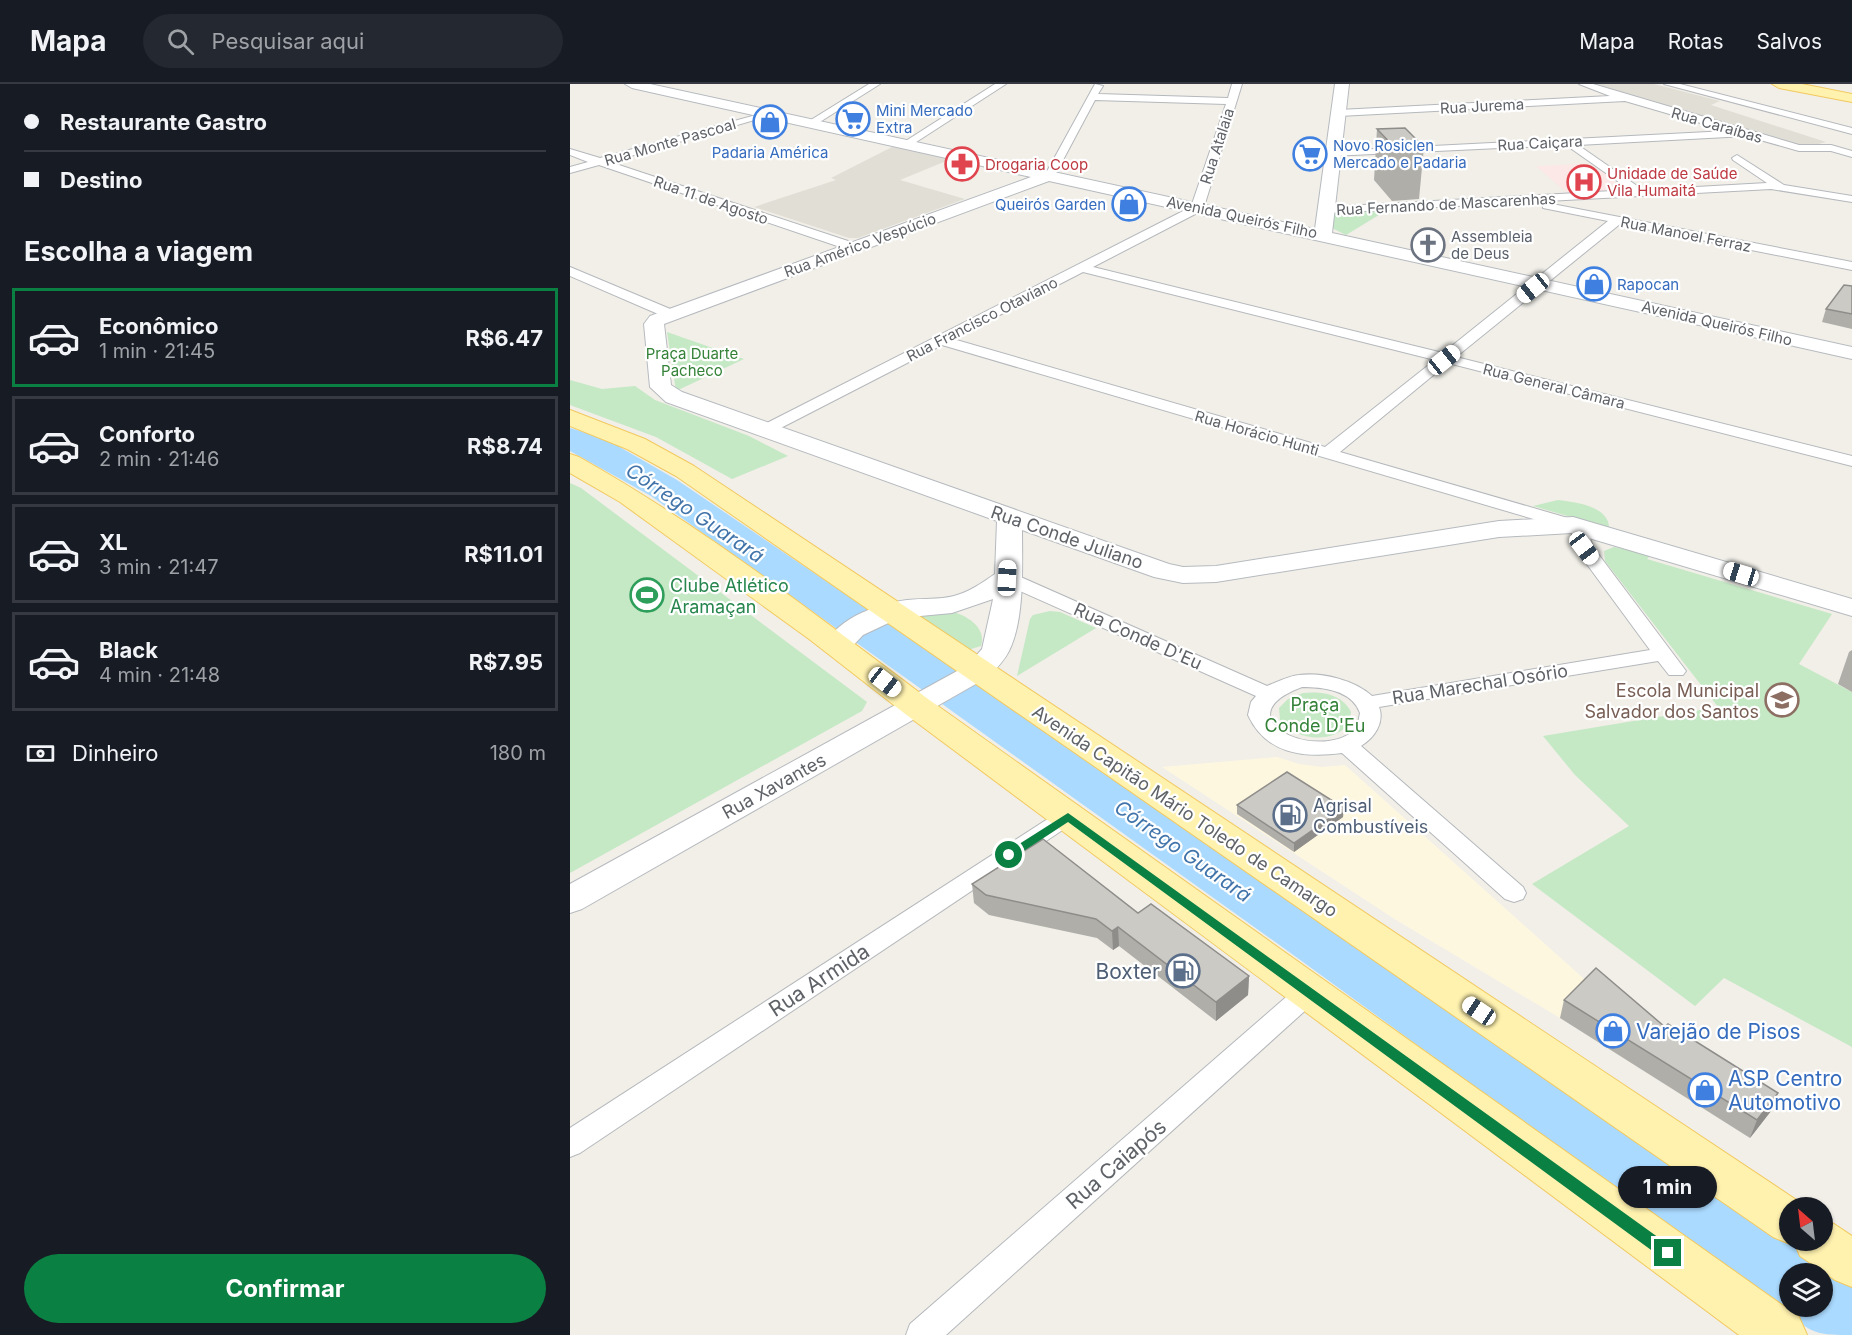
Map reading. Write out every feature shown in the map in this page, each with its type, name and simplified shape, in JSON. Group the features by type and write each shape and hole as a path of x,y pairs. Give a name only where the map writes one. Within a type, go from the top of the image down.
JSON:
{"main road":[{"name":"Avenida Queirós Filho","path":"632,84 1852,353"},
{"path":"1323,236 1342,84"},
{"path":"1779,84 1852,98"},
{"name":"Rua Américo Vespúcio","path":"670,314 1050,175"},
{"path":"1238,217 1327,210"},
{"name":"Rua Conde Juliano","path":"670,314 654,324 660,385 674,397 1163,571 1198,576 1499,529 1576,526 1852,608"},
{"name":"Avenida Capitão Mário Toledo de Camargo","path":"570,417 636,444 685,471 886,614 949,688 1068,816 1781,1335"},
{"name":"Avenida Capitão Mário Toledo de Camargo","path":"570,462 629,496 844,638 949,688 1779,1215"},
{"path":"949,688 996,650 1000,637 1007,578 1010,517"},
{"path":"844,638 886,614 953,604 983,593 1007,578"},
{"path":"953,604 979,615 1000,637"},
{"name":"Rua Xavantes","path":"570,900 949,688"},
{"path":"1833,1251 1852,1264"}],"street":[{"path":"811,123 875,84"},
{"path":"906,144 1001,84"},
{"path":"1050,175 1099,84"},
{"name":"Rua Atalaia","path":"1198,208 1236,84"},
{"name":"Rua Caraíbas","path":"1584,84 1799,148 1831,148 1852,154"},
{"path":"1669,84 1852,131"},
{"path":"1092,97 1231,101"},
{"name":"Rua Jurema","path":"1339,113 1625,98"},
{"name":"Rua Monte Pascoal","path":"570,170 770,114"},
{"name":"Rua Caiçara","path":"1335,154 1746,133"},
{"path":"1568,142 1592,162 1609,169 1641,193"},
{"name":"Rua 11 de Agosto","path":"570,152 852,247"},
{"path":"1737,158 1779,186"},
{"name":"Rua Fernando de Mascarenhas","path":"1327,210 1779,186 1852,199"},
{"name":"Rua Manoel Ferraz","path":"1520,200 1852,266"},
{"name":"Rua Francisco Otaviano","path":"765,430 1198,208"},
{"path":"1327,454 1617,220"},
{"name":"Rua General Câmara","path":"1081,268 1852,461"},
{"path":"570,272 670,314"},
{"name":"Rua Horácio Hunti","path":"941,340 1576,526"},
{"name":"Rua Marechal Osório","path":"1366,703 1670,663 1584,548 1576,526"},
{"name":"Rua Conde D'Eu","path":"1007,578 1268,694"},
{"path":"1313,681 1344,687 1366,703 1371,712 1371,722 1358,739 1346,745 1317,750 1301,748 1275,738 1266,730 1259,712 1261,703 1268,694 1287,684 1313,681"},
{"path":"1346,745 1514,893"},
{"name":"Rua Armida","path":"570,1144 1068,816"},
{"name":"Rua Caiapós","path":"922,1335 1310,992"}],"shaded area":[{"path":"1595,84 1654,84 1720,101 1711,105 1826,142 1807,147"},
{"path":"894,146 951,159 900,180 965,199 858,238 849,238 754,207 836,180 831,178"},
{"name":"Unidade de Saúde Vila Humaitá","path":"1583,164 1602,171 1625,190 1567,193 1536,166"},
{"path":"1277,757 1299,764 1322,767 1345,765 1592,986 1560,1018 1393,918 1162,767"}],"green space":[{"path":"1387,210 1346,235 1332,228 1334,214"},
{"name":"Praça Duarte Pacheco","path":"667,332 744,359 676,391"},
{"path":"570,380 602,389 635,386 655,400 749,436 788,456 732,479 656,437 570,405"},
{"name":"Clube Atlético Aramaçan","path":"570,483 581,488 867,702 862,711 570,873"},
{"path":"1558,500 1590,506 1603,515 1608,521 1609,528 1533,506"},
{"path":"1614,547 1651,555 1647,559 1832,614 1799,664 1852,692 1852,1047 1724,978 1695,1006 1532,884 1629,826 1575,775 1543,736 1718,707 1605,561 1604,551"},
{"path":"949,611 968,618 978,627 982,639 981,646 968,650 918,618 920,614"},
{"path":"1050,611 1060,612 1096,628 1017,676 1030,619 1033,615"},
{"name":"Praça Conde D'Eu","path":"1303,693 1324,693 1342,701 1351,712 1349,724 1333,735 1324,737 1304,736 1287,727 1280,720 1279,708 1288,699"}],"building":[{"path":"1405,128 1424,147 1396,149 1377,129"},
{"path":"1844,285 1852,286 1852,314 1826,309"},
{"name":"Agrisal Combustíveis","path":"1287,772 1344,808 1294,843 1237,805"},
{"path":"1043,839 1138,913 1151,904 1249,976 1216,1002 1118,927 1112,931 1096,919 986,895 972,884"},
{"path":"1596,968 1665,1027 1668,1024 1778,1093 1757,1120 1564,1000"}],"waterway":[{"name":"Córrego Guarará","path":"570,439 591,446 664,488 1779,1267"},
{"name":"Córrego Guarará","path":"1833,1306 1852,1319"}],"place":[{"name":"Mini Mercado Extra","path":"853,119"},
{"name":"Padaria América","path":"770,122"},
{"name":"Novo Rosiclen Mercado e Padaria","path":"1310,154"},
{"name":"Drogaria Coop","path":"962,164"},
{"name":"Unidade de Saúde Vila Humaitá","path":"1584,182"},
{"name":"Queirós Garden","path":"1129,204"},
{"name":"Assembleia de Deus","path":"1428,245"},
{"name":"Rapocan","path":"1594,284"},
{"name":"Clube Atlético Aramaçan","path":"647,595"},
{"name":"Escola Municipal Salvador dos Santos","path":"1782,700"},
{"name":"Agrisal Combustíveis","path":"1290,815"},
{"name":"Boxter","path":"1183,971"},
{"name":"Varejão de Pisos","path":"1613,1031"},
{"name":"ASP Centro Automotivo","path":"1705,1090"}],"route":[{"path":"1009,855 1068,816 1668,1253"}]}
